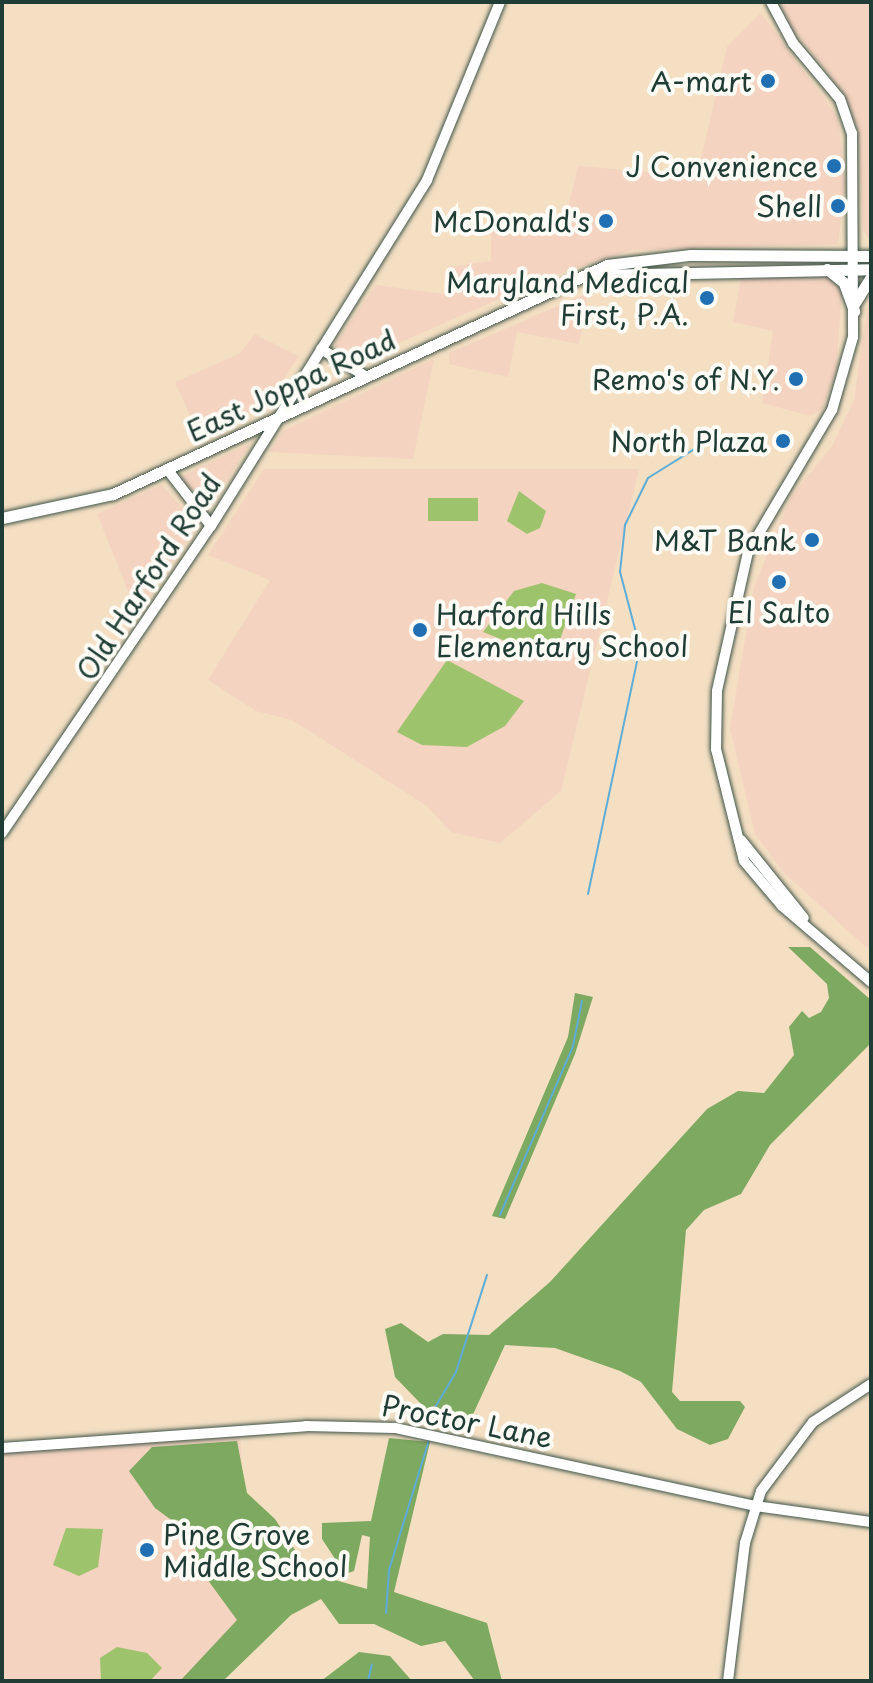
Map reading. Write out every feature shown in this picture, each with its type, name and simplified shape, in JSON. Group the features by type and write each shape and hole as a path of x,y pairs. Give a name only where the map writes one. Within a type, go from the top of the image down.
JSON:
{"main road":[{"name":"East Joppa Road","path":"2,518 85,503 167,469 365,376 594,275 607,265 671,255 871,256"},
{"path":"826,269 844,283 854,308"},
{"name":"East Joppa Road","path":"594,275 871,269"},
{"path":"854,308 871,277"}],"street":[{"name":"Old Harford Road","path":"2,833 211,526 443,151 500,2"},
{"path":"771,2 844,108 856,157 854,308 832,410 770,504 741,578 715,724 721,786 760,883 805,918 871,982"},
{"path":"321,349 365,376"},
{"path":"167,469 211,526"},
{"path":"859,970 871,973"},
{"path":"728,1681 755,1506 801,1434 871,1384"},
{"name":"Proctor Lane","path":"2,1448 306,1426 395,1428 755,1506 871,1522"}],"shaded area":[{"path":"780,2 871,2 871,242 863,230 858,130 843,92 789,25"},
{"path":"761,13 838,118 845,184 838,244 632,250 552,276 362,359 334,346 376,285 444,294 449,267 491,261 491,219 565,221 578,166 697,176 727,47"},
{"path":"742,274 827,276 842,290 836,370 823,408 811,416 762,403 773,331 733,322"},
{"path":"871,284 871,944 867,948 784,873 755,834 730,728 754,587 791,497 832,446 854,400"},
{"path":"588,293 579,344 517,332 508,377 449,364 449,353"},
{"path":"255,334 299,356 267,404 199,436 175,382 239,354"},
{"path":"434,359 413,459 269,452 283,431"},
{"path":"250,444 208,509 180,477"},
{"name":"Harford Hills Elementary School","path":"264,469 639,469 561,791 500,843 451,832 427,806 292,720 256,711 208,680 270,580 208,555"},
{"path":"162,485 197,525 137,613 97,514"},
{"name":"Pine Grove Middle School","path":"240,1433 244,1503 296,1561 181,1681 2,1681 2,1449"}],"green space":[{"path":"519,491 546,511 540,528 527,534 507,521"},
{"path":"428,498 478,498 478,521 428,521"},
{"path":"542,583 576,594 555,654 546,657 483,632 514,591"},
{"path":"447,660 524,701 505,726 467,747 422,745 397,732"},
{"path":"788,947 810,947 871,1000 871,1043 770,1145 741,1194 704,1210 686,1230 672,1392 680,1401 740,1401 745,1407 728,1439 710,1445 677,1429 641,1382 620,1371 555,1348 505,1345 469,1423 424,1424 423,1406 395,1377 385,1329 401,1323 428,1342 443,1334 489,1335 550,1282 707,1109 738,1091 764,1093 794,1055 789,1027 802,1011 809,1018 821,1012 829,998 827,984"},
{"path":"575,993 593,997 575,1054 505,1219 492,1216 568,1037"},
{"path":"389,1438 430,1442 394,1592 487,1623 502,1681 475,1681 445,1641 421,1646 374,1624 339,1624 321,1599 291,1615 223,1681 180,1681 237,1620 199,1568 193,1536 155,1508 129,1471 152,1447 237,1441 247,1493 275,1519 310,1573 367,1589 370,1537 362,1535 354,1571 345,1574 322,1539 322,1523 371,1521"},
{"path":"66,1528 103,1529 98,1567 79,1576 53,1565"},
{"path":"117,1647 147,1653 162,1668 150,1681 101,1681 100,1658"},
{"path":"359,1652 390,1656 412,1681 321,1681"}],"waterway":[{"path":"588,894 640,648 620,572 625,525 648,478 696,448"},
{"path":"500,1215 573,1046 582,1001"},
{"path":"427,1421 456,1372 487,1275"},
{"path":"386,1613 389,1570 429,1440"},
{"path":"368,1681 372,1664"}],"place":[{"name":"A-mart","path":"768,81"},
{"name":"J Convenience","path":"834,166"},
{"name":"Shell","path":"838,206"},
{"name":"McDonald's","path":"606,221"},
{"name":"Maryland Medical First, P.A.","path":"707,298"},
{"name":"Remo's of N.Y.","path":"796,379"},
{"name":"North Plaza","path":"783,441"},
{"name":"M&T Bank","path":"812,540"},
{"name":"El Salto","path":"779,582"},
{"name":"Harford Hills Elementary School","path":"420,630"},
{"name":"Pine Grove Middle School","path":"147,1550"}]}
